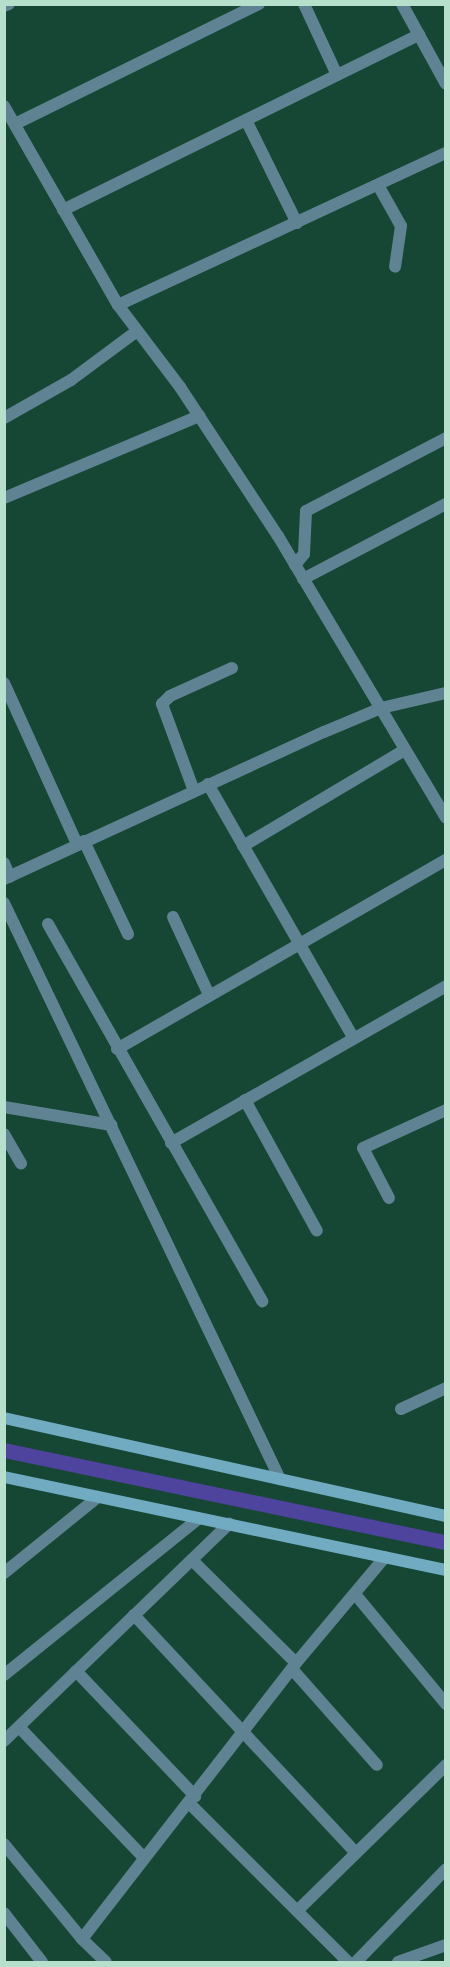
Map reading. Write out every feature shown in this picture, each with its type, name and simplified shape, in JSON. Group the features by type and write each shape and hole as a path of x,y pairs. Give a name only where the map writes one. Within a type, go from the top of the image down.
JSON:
{"street":[{"path":"4,6 9,4"},
{"path":"15,124 259,4"},
{"path":"304,4 337,75"},
{"path":"402,4 446,84"},
{"path":"63,210 419,35"},
{"path":"4,106 118,305 199,416 295,566 446,818"},
{"path":"246,120 297,223"},
{"path":"118,305 446,153"},
{"path":"378,185 401,226 395,267"},
{"path":"4,418 71,380 136,331"},
{"path":"4,498 199,416"},
{"path":"295,566 304,554 306,511 446,438"},
{"path":"303,579 446,504"},
{"path":"194,790 162,704 170,696 232,668"},
{"path":"4,683 80,842 128,934"},
{"path":"4,863 7,878 194,790 381,708 446,693"},
{"path":"243,846 405,750"},
{"path":"208,784 353,1037"},
{"path":"117,1049 446,860"},
{"path":"4,903 280,1479"},
{"path":"173,917 209,995"},
{"path":"48,924 117,1049 262,1300"},
{"path":"171,1143 353,1037 446,986"},
{"path":"244,1100 317,1231"},
{"path":"4,1107 111,1125"},
{"path":"389,1197 363,1148 446,1110"},
{"path":"5,1135 21,1164"},
{"path":"401,1409 446,1388"},
{"path":"4,1418 446,1516"},
{"path":"4,1477 446,1570"},
{"path":"4,1573 99,1497"},
{"path":"4,1674 199,1518"},
{"path":"4,1741 229,1524"},
{"path":"82,1939 294,1666 385,1557"},
{"path":"192,1560 294,1666 377,1765"},
{"path":"355,1594 446,1704"},
{"path":"134,1615 244,1730 356,1853"},
{"path":"76,1671 192,1800 348,1962"},
{"path":"20,1727 144,1858"},
{"path":"297,1911 446,1765"},
{"path":"4,1844 102,1961"},
{"path":"356,1962 446,1869"},
{"path":"4,1913 42,1962"},
{"path":"398,1962 446,1945"}],"waterway":[{"path":"4,1450 446,1542"}]}
